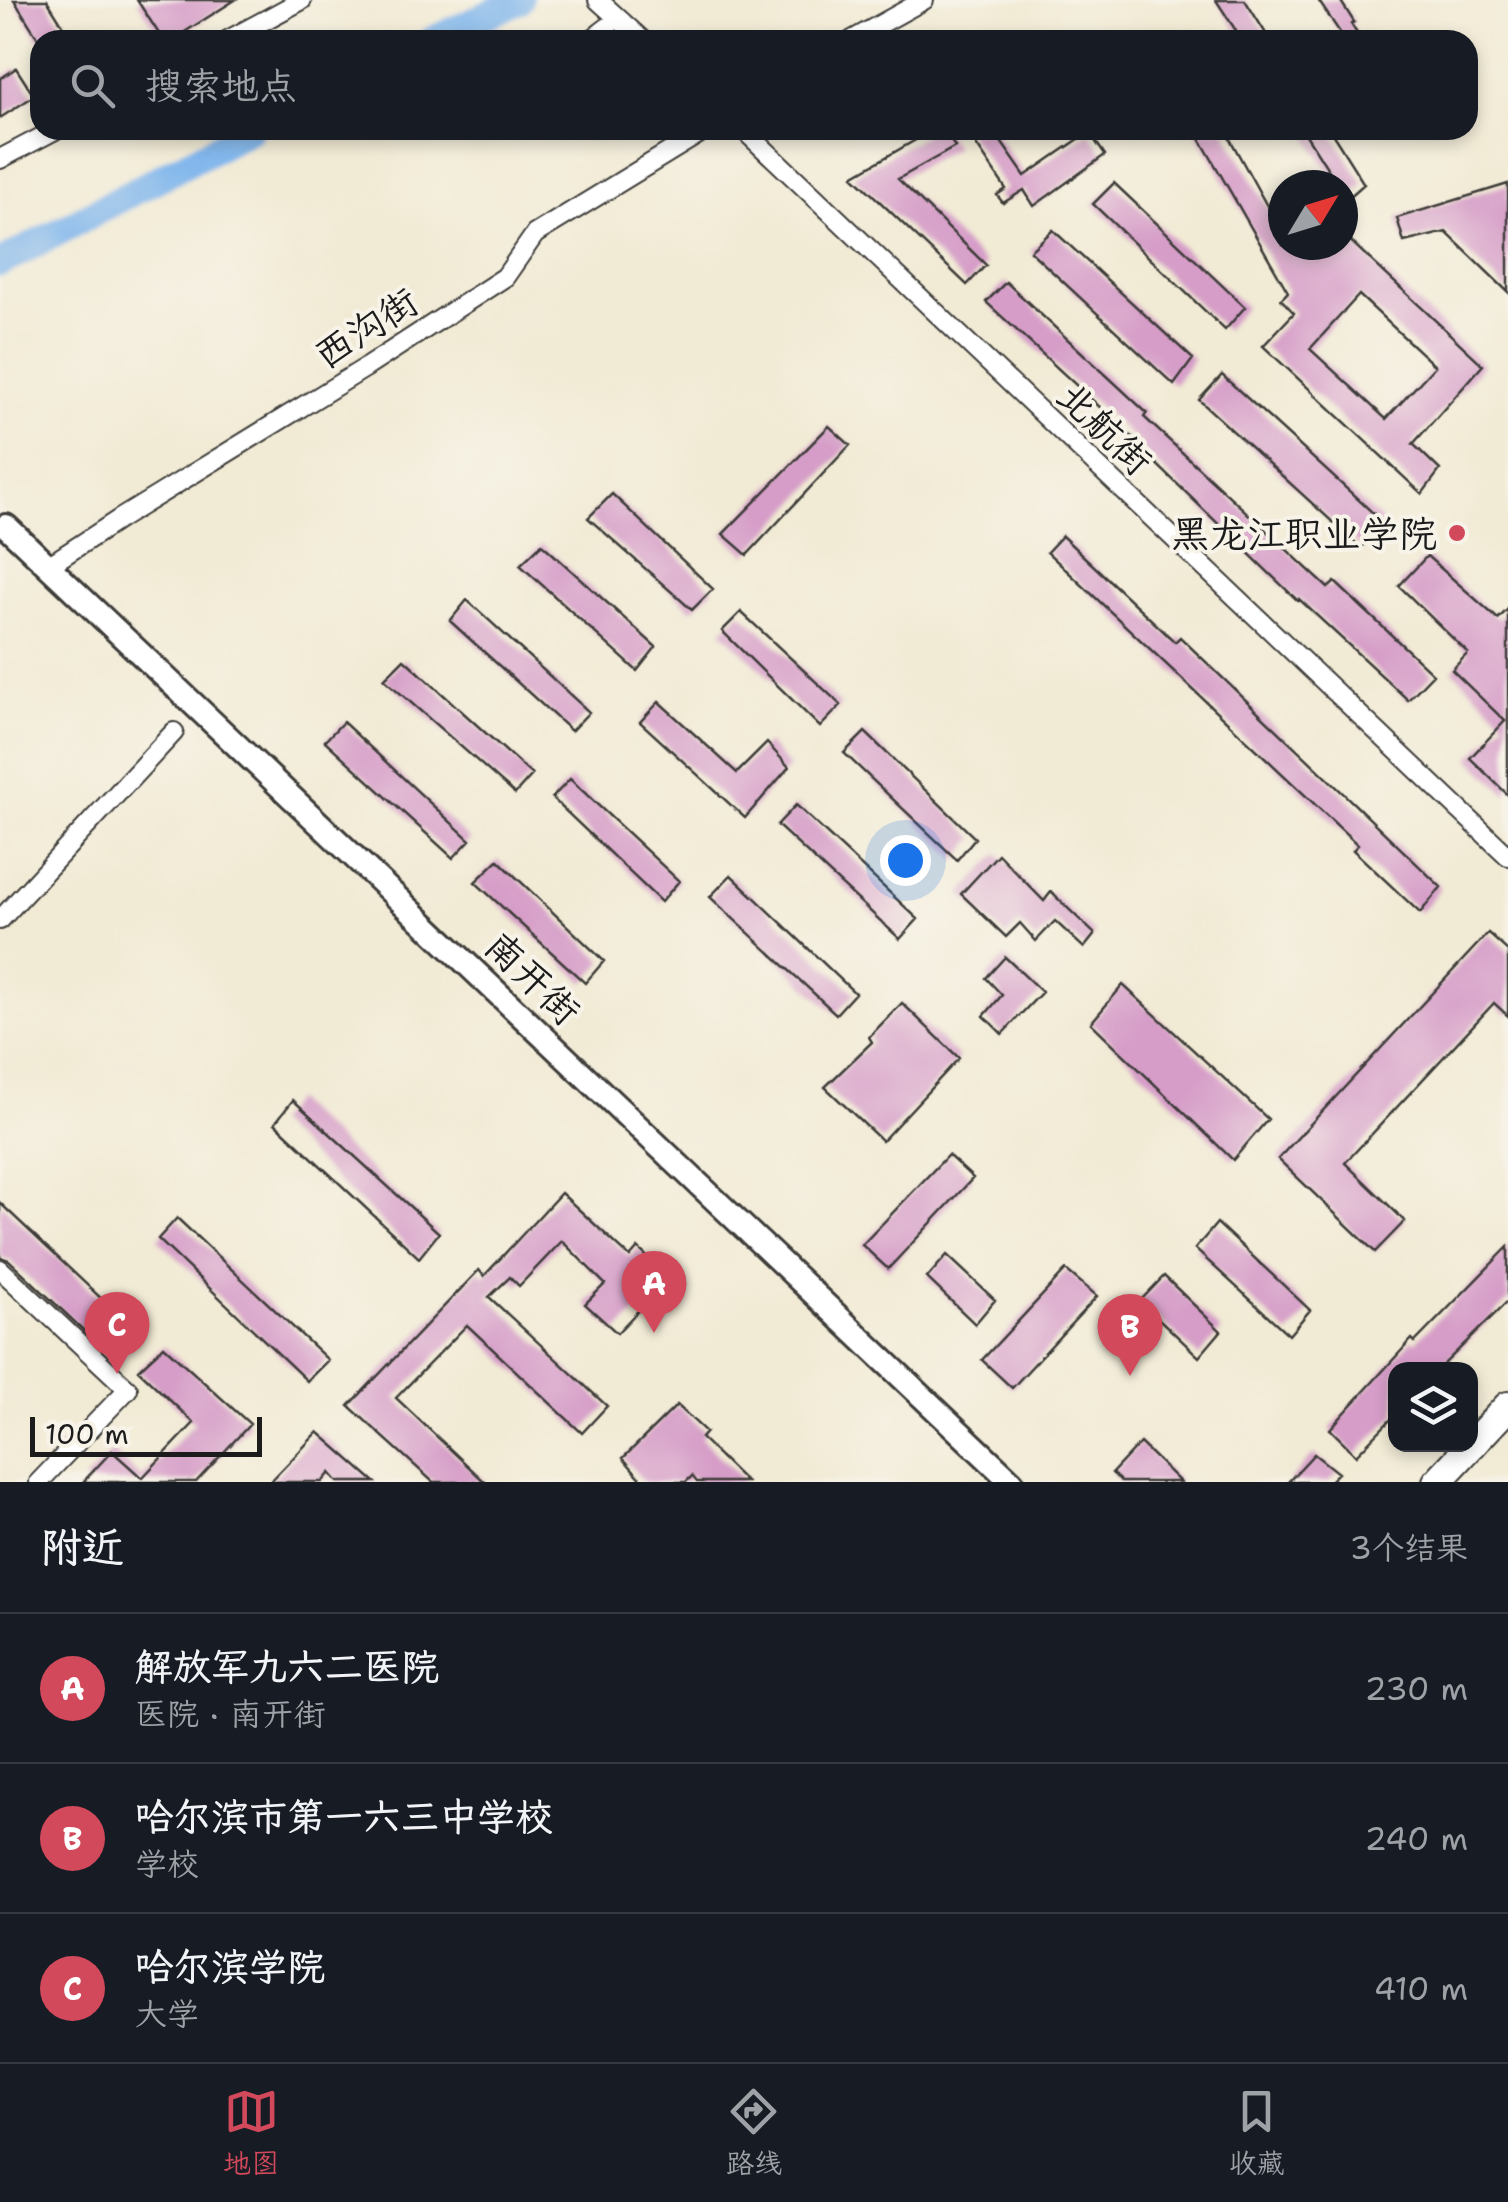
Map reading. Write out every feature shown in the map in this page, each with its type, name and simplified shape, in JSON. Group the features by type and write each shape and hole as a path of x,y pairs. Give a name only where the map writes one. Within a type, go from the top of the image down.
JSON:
{"highway":[{"path":"1437,1482 1508,1406"}],"main road":[{"name":"南开街","path":"3,522 1012,1482"}],"street":[{"path":"246,30 302,0"},
{"path":"598,0 631,30"},
{"path":"870,30 924,0"},
{"path":"604,30 608,27"},
{"path":"0,158 35,140"},
{"name":"西沟街","path":"48,566 506,277 535,234 689,140"},
{"name":"北航街","path":"755,140 1508,856"},
{"path":"0,920 174,732"},
{"path":"0,1270 128,1389 39,1482"}],"building":[{"path":"14,0 47,0 66,30 33,30"},
{"path":"137,0 235,0 188,30 156,30"},
{"path":"1216,0 1245,0 1264,30 1236,30"},
{"path":"1318,0 1340,0 1355,30 1338,30"},
{"path":"16,68 30,90 30,99 0,118 0,79"},
{"path":"916,140 950,140 955,147 898,179 986,265 967,285 853,176"},
{"path":"973,140 1000,140 1025,176 1077,140 1095,140 1105,155 1034,206 1024,190 1003,203 997,195 1006,189"},
{"path":"1201,140 1231,140 1268,208 1268,257"},
{"path":"1309,140 1336,140 1355,170 1328,170"},
{"path":"1114,183 1245,307 1225,330 1093,204"},
{"path":"1508,184 1508,292 1446,232 1404,242 1397,218"},
{"path":"1053,230 1193,359 1174,385 1030,251"},
{"path":"1358,248 1483,365 1413,444 1440,470 1422,494 1263,346 1294,313 1281,299 1288,292 1270,260 1358,260","holes":["1359,295 1435,366 1386,419 1310,349"]},
{"path":"1006,282 1328,588 1335,582 1433,674 1408,700 1298,601 1141,445 986,302"},
{"path":"1222,375 1384,523 1361,548 1199,400"},
{"path":"829,426 850,445 747,555 723,534"},
{"path":"612,494 713,589 692,610 588,518"},
{"path":"1062,536 1175,642 1180,637 1441,887 1420,913 1353,850 1358,845 1047,552"},
{"path":"542,544 656,647 637,671 520,565"},
{"path":"1427,556 1498,619 1508,609 1508,795 1470,758 1505,721 1452,670 1468,653 1399,586"},
{"path":"467,600 589,712 571,731 450,621"},
{"path":"741,612 841,705 820,727 722,631"},
{"path":"404,659 532,775 515,794 384,679"},
{"path":"659,702 737,773 767,743 789,767 745,818 640,722"},
{"path":"343,722 470,840 453,858 325,741"},
{"path":"865,732 975,838 957,860 844,753"},
{"path":"570,779 679,881 661,902 552,798"},
{"path":"796,805 918,919 900,939 777,825"},
{"path":"998,854 1044,901 1051,892 1095,934 1084,948 1055,921 1036,941 1020,923 1006,937 961,894"},
{"path":"498,860 604,961 585,983 475,882"},
{"path":"731,875 855,993 836,1014 710,897"},
{"path":"1488,933 1508,951 1508,1016 1494,1003 1345,1163 1405,1221 1375,1252 1278,1159"},
{"path":"1005,957 1042,992 1002,1034 984,1016 1002,995 986,978"},
{"path":"1123,985 1268,1119 1233,1160 1091,1023"},
{"path":"902,1003 959,1058 882,1141 825,1087 872,1042 869,1037"},
{"path":"293,1100 439,1233 419,1258 275,1123"},
{"path":"948,1155 973,1178 888,1269 862,1245"},
{"path":"561,1193 630,1257 638,1248 669,1278 617,1333 585,1304 605,1284 562,1241 519,1286 510,1277 489,1297 607,1406 582,1433 467,1325 396,1398 485,1482 433,1482 349,1406 479,1270 484,1276"},
{"path":"0,1203 122,1318 98,1344 9,1260 0,1257"},
{"path":"177,1218 328,1360 307,1381 158,1239"},
{"path":"1217,1223 1310,1310 1289,1335 1195,1249"},
{"path":"1508,1247 1508,1301 1446,1362 1391,1362 1412,1339 1415,1342"},
{"path":"947,1255 995,1300 975,1324 927,1278"},
{"path":"1066,1270 1097,1296 1012,1388 982,1360"},
{"path":"1164,1276 1221,1331 1199,1357 1140,1301"},
{"path":"164,1346 250,1424 196,1482 83,1482 112,1451 142,1478 194,1423 138,1370"},
{"path":"1388,1365 1388,1422 1356,1455 1330,1429"},
{"path":"677,1405 706,1432 701,1438 746,1482 697,1482 692,1476 686,1482 644,1482 623,1458"},
{"path":"318,1432 375,1482 338,1482 330,1473 322,1482 270,1482"},
{"path":"1140,1443 1180,1482 1121,1482 1112,1473"},
{"path":"1314,1454 1338,1473 1329,1482 1288,1482"}],"waterway":[{"path":"454,30 519,0"},
{"path":"0,263 230,140"}],"place":[{"name":"黑龙江职业学院","path":"1457,533"},
{"name":"解放军九六二医院","path":"654,1333"},
{"name":"哈尔滨学院","path":"117,1374"},
{"name":"哈尔滨市第一六三中学校","path":"1130,1376"}]}
